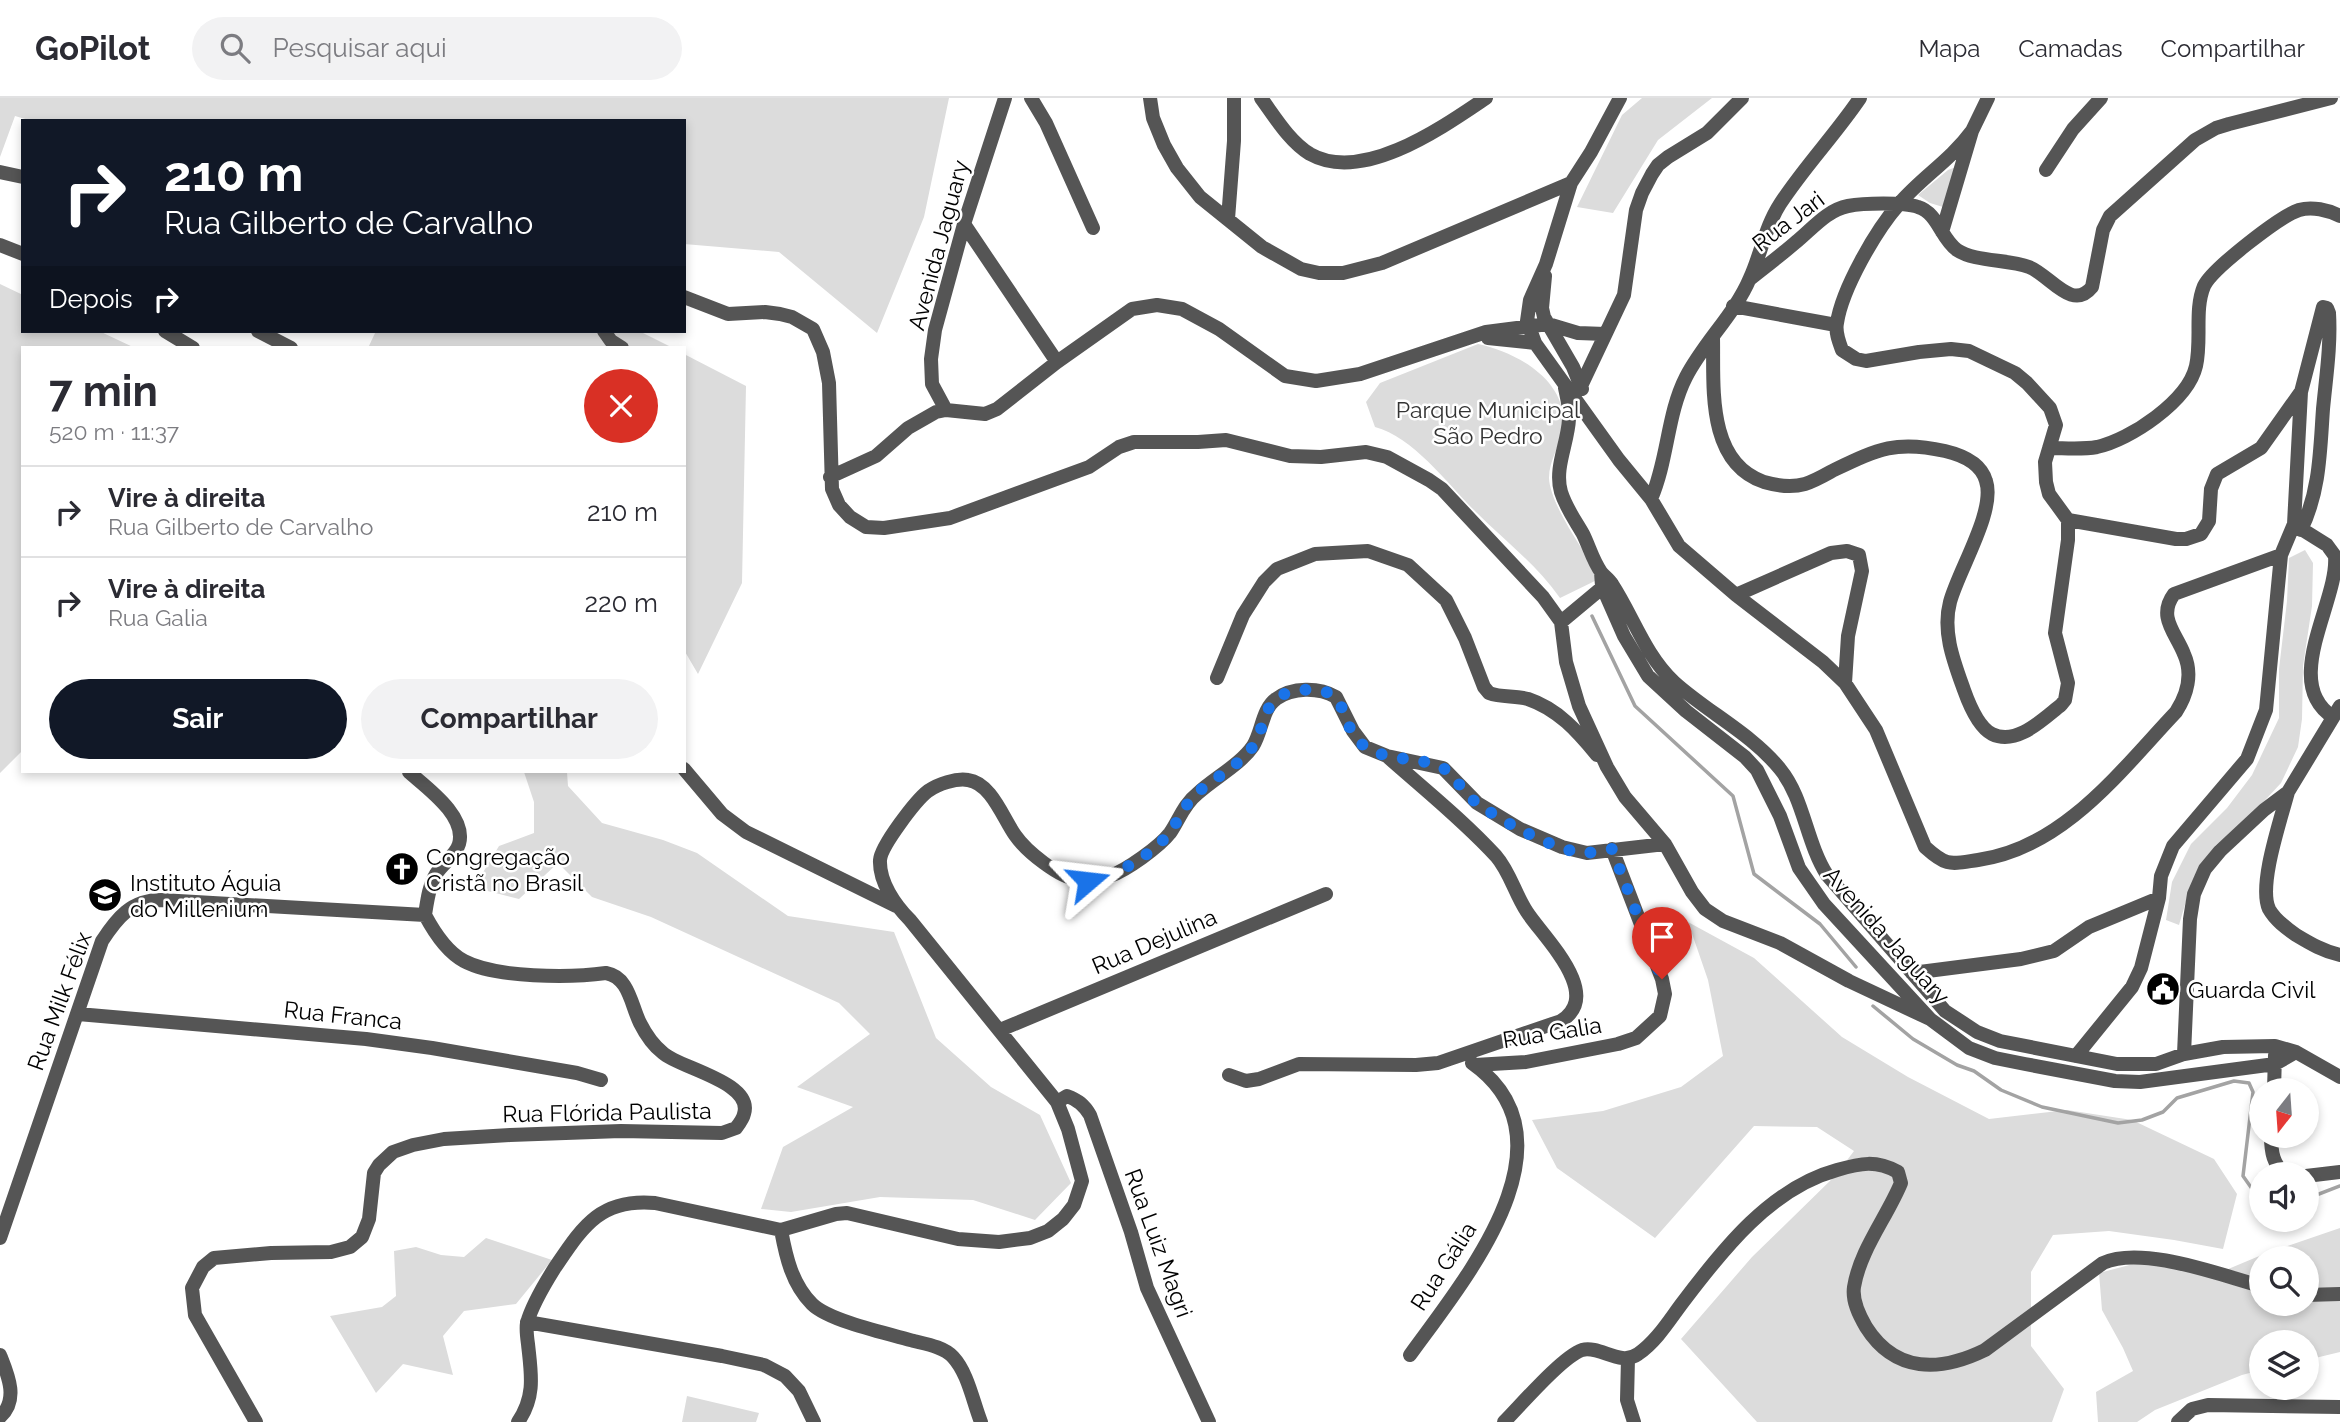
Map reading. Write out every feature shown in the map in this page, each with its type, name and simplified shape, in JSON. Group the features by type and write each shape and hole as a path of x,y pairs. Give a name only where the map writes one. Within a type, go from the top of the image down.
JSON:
{"street":[{"name":"Avenida Jaguary","path":"946,410 932,383 931,359 936,330 964,225 1004,98"},
{"path":"1031,98 1046,123 1093,228"},
{"path":"1150,98 1158,132 1177,168 1200,197 1262,247 1301,269 1319,273 1343,273 1382,263 1571,183"},
{"path":"1228,219 1234,141 1234,98"},
{"path":"1261,98 1292,140 1321,159 1338,161 1376,158 1402,148 1441,129 1486,98"},
{"path":"1619,460 1599,417 1582,396 1559,376 1535,343 1529,328 1527,311 1546,264 1571,183 1620,98"},
{"path":"1563,453 1573,434 1582,396 1605,334 1624,295 1636,211 1642,193 1658,164 1707,133 1742,98"},
{"path":"1651,499 1661,478 1686,376 1750,279 1777,208 1794,183 1840,128 1860,98"},
{"path":"1942,232 1972,131 1988,98"},
{"path":"2046,170 2073,129 2101,98"},
{"name":"Rua Jari","path":"1750,279 1834,211 1854,205 1897,205 1918,207 1931,215 1955,248 1962,253 2031,268 2068,295 2081,296 2092,287 2103,230 2110,216 2195,140 2216,128 2331,98"},
{"path":"1713,337 1714,387 1719,430 1728,452 1752,478 1776,486 1794,487 1809,483 1866,454 1901,445 1927,447 1957,454 1974,463 1980,470 1986,480 1988,493 1983,519 1950,603 1947,631 1968,701 1984,728 1992,734 2012,737 2024,733 2065,700 2068,683 2055,633 2068,540 2068,520 2049,494 2046,482 2045,462 2055,434 2054,417 2042,397 2015,373 1981,355 1964,350 1919,352 1877,360 1856,359 1842,349 1836,325 1857,270 1897,205 1914,187 1945,163 1972,131"},
{"path":"0,172 21,177"},
{"path":"2049,448 2095,447 2122,439 2147,422 2180,395 2193,374 2196,366 2200,300 2212,274 2247,245 2298,210 2325,209 2340,216"},
{"path":"964,225 1057,362"},
{"path":"0,245 21,253"},
{"path":"1546,264 1542,308 1573,368 1582,396 1601,435 1651,499 1679,546 1735,595 1845,683 1876,730 1925,848 1940,860 1951,863 2014,853 2063,824 2087,806 2176,712 2187,689 2185,656 2166,617 2174,594 2281,555"},
{"path":"686,298 728,314 780,314 792,317 813,329 829,383 830,477 834,497 850,517 866,527 884,528 950,518 1089,467 1119,447 1134,442 1226,440 1290,456 1321,457 1366,452 1387,457 1429,480 1442,489 1543,597 1560,622 1566,662 1579,706 1607,767 1625,797 1665,844 1692,892 1705,909 1723,921 1780,943 1849,981 1930,1019"},
{"path":"830,477 876,456 919,420 936,411 985,414 997,409 1132,309 1157,305 1182,309 1219,329 1284,376 1324,381 1360,374 1466,339 1527,311"},
{"path":"1733,306 1836,325"},
{"path":"2077,1056 2132,986 2141,968 2159,898 2161,876 2173,846 2247,759 2266,710 2281,555 2311,510 2316,493 2329,360 2330,323 2327,308 2323,307 2301,392 2298,527"},
{"path":"1486,332 1548,324 1578,332 1605,334"},
{"path":"175,333 191,346"},
{"path":"262,333 287,346"},
{"path":"605,333 619,346"},
{"path":"1466,339 1535,343"},
{"path":"1559,376 1573,368"},
{"name":"Avenida Jaguary","path":"1559,376 1570,414 1560,465 1560,489 1567,509 1582,532 1605,580 1660,667 1695,700 1771,758 1792,785 1816,858 1827,875 1945,1011 1977,1032 2000,1041 2117,1064 2156,1064 2223,1047 2275,1046 2296,1052 2340,1077"},
{"path":"2068,520 2176,539 2201,534 2209,521 2211,489 2217,474 2261,448 2301,392"},
{"path":"1573,434 1589,430 1601,435"},
{"path":"2298,527 2327,545 2335,556 2331,585 2320,619 2312,675 2315,699 2336,711 2288,792 2266,878 2265,894 2269,908 2277,920 2316,947 2340,955"},
{"path":"1217,678 1243,615 1259,589 1277,569 1315,554 1368,551 1408,565 1446,600 1489,693 1528,699 1560,716 1575,729 1607,767"},
{"path":"1735,595 1830,553 1847,551 1859,555 1862,571 1848,636 1845,683"},
{"name":"Avenida Jaguary","path":"1605,580 1624,636 1648,676 1757,770 1780,816 1799,868 1812,888 1930,1019 1969,1048 1995,1058 2116,1082 2140,1082 2275,1064 2296,1052"},
{"path":"1560,622 1605,580"},
{"path":"518,1422 528,1405 532,1388 527,1322 546,1282 586,1223 602,1212 638,1201 781,1230 848,1213 978,1242 999,1242 1030,1238 1048,1231 1074,1205 1082,1181 1068,1129 1057,1102 896,906 881,873 880,855 927,792 952,781 965,779 984,787 1017,838 1039,858 1061,875 1088,881 1118,873 1162,841 1195,795 1252,747 1271,702 1296,691 1320,691 1336,697 1365,747 1387,756 1443,768 1467,795 1499,818 1562,847 1587,853 1665,844"},
{"path":"1739,753 1752,742"},
{"path":"1229,1076 1246,1081 1259,1079 1299,1064 1438,1063 1561,1021 1576,1002 1576,986 1565,963 1525,909 1500,862 1387,756"},
{"path":"686,771 722,814 740,828 841,881 896,906"},
{"path":"410,773 449,808 459,829 459,846 435,875 425,915"},
{"path":"2184,1055 2190,919 2194,894 2206,869 2220,851 2264,810 2288,792"},
{"name":"Rua Galia","path":"1475,1065 1526,1062 1618,1044 1636,1038 1660,1016 1665,994 1662,979 1612,849"},
{"name":"Rua Dejulina","path":"1000,1030 1326,894"},
{"path":"1912,973 2021,959 2054,951 2089,927 2159,898"},
{"name":"Rua Milk Félix","path":"0,1238 102,941 124,912 147,900 425,915"},
{"name":"Rua Flórida Paulista","path":"256,1422 195,1315 192,1288 203,1266 214,1258 240,1254 331,1252 351,1247 362,1237 369,1219 374,1173 379,1164 393,1152 413,1145 444,1139 510,1135 621,1131 722,1133 736,1128 744,1115 742,1099 729,1086 663,1054 640,1023 618,977 606,973 543,976 474,965 454,954 434,932 425,915"},
{"name":"Rua Franca","path":"78,1014 366,1039 577,1073 601,1080"},
{"path":"2274,1078 2275,1046"},
{"path":"2025,1064 2040,1049"},
{"name":"Rua Gália","path":"1410,1354 1478,1261 1499,1220 1513,1179 1516,1144 1511,1106 1500,1088 1475,1065 1459,1055"},
{"name":"Rua Luiz Magri","path":"1057,1102 1067,1096 1082,1103 1090,1115 1147,1288 1209,1422"},
{"path":"1634,1422 1627,1400 1634,1355 1654,1339 1716,1258 1745,1228 1786,1194 1813,1176 1863,1163 1886,1165 1898,1172 1901,1183 1861,1260 1854,1292 1859,1315 1876,1343 1903,1361 1939,1365 1969,1358 1985,1350 2104,1263 2121,1256 2155,1259 2249,1283"},
{"path":"2319,1174 2340,1172"},
{"path":"781,1230 789,1266 804,1295 814,1306 854,1323 949,1353 959,1366 981,1422"},
{"path":"2319,1295 2340,1294"},
{"path":"527,1322 764,1365 785,1377 799,1391 814,1422"},
{"path":"1504,1422 1564,1362 1578,1352 1586,1350 1634,1355"},
{"path":"0,1355 11,1396 7,1411 0,1417"},
{"path":"2178,1422 2192,1409 2208,1405 2340,1407"}],"green space":[{"path":"0,98 949,98 924,217 877,333 779,252 686,244 686,119 25,119 15,116 0,157"},
{"path":"1642,98 1712,98 1658,140 1613,213 1577,207 1622,115"},
{"path":"1956,167 1943,207 1918,195 1948,170"},
{"path":"0,284 21,294 21,333 103,333 131,346 21,346 21,752 0,773"},
{"path":"375,333 643,333 669,346 369,346"},
{"name":"Parque Municipal São Pedro","path":"1478,344 1508,354 1537,371 1557,395 1562,410 1562,433 1549,478 1551,489 1570,529 1601,578 1560,598 1531,564 1417,451 1389,432 1375,427 1366,402 1380,383"},
{"path":"686,355 746,386 742,583 698,674 686,653"},
{"path":"2305,550 2313,563 2312,606 2303,666 2302,719 2298,747 2281,783 2256,810 2215,846 2189,891 2179,925 2166,920 2172,882 2191,844 2227,808 2252,775 2279,718 2279,669 2289,558"},
{"path":"524,773 567,773 568,786 602,823 663,840 697,853 788,916 894,932 936,1038 991,1087 1040,1115 1071,1183 1035,1220 973,1200 880,1197 791,1212 761,1209 783,1147 853,1107 797,1087 870,1034 839,1003 651,917 592,897 558,863 519,899 480,889 479,879 499,846 534,833 534,802"},
{"path":"1688,922 1754,958 1842,1037 1908,1077 1989,1119 2067,1110 2132,1120 2214,1159 2237,1194 2223,1249 2109,1231 2053,1235 2031,1272 2031,1346 2064,1389 2052,1422 1757,1422 1681,1339 1752,1257 1835,1176 1854,1151 1817,1127 1754,1126 1655,1238 1557,1168 1532,1120 1603,1111 1681,1087 1723,1056 1708,980"},
{"path":"2340,1228 2340,1352 2319,1357 2319,1330 2249,1330 2249,1373 2155,1410 2137,1422 2098,1422 2096,1392 2133,1371 2102,1310 2099,1273 2141,1262 2214,1275 2249,1260 2249,1316 2319,1316 2319,1246 2287,1246"},
{"path":"486,1238 552,1260 516,1304 464,1311 443,1336 453,1375 403,1364 376,1393 330,1316 382,1307 396,1296 394,1251 416,1247 441,1255 464,1257"},
{"path":"687,1396 759,1413 756,1422 682,1422"}],"waterway":[{"path":"1592,616 1635,706 1733,796 1754,874 1820,924 1856,967"},
{"path":"1873,1006 1913,1039 1957,1065 1974,1071 2001,1090 2042,1107 2118,1123 2142,1120 2163,1112 2177,1098 2234,1081 2249,1083 2253,1092 2243,1176 2249,1184"},
{"path":"2319,1194 2340,1186"}],"place":[{"name":"Congregação Cristã no Brasil","path":"402,869"},
{"name":"Instituto Águia do Millenium","path":"105,895"},
{"name":"Guarda Civil","path":"2163,989"}],"route":[{"path":"1088,881 1118,873 1162,841 1195,795 1252,747 1271,702 1296,691 1326,692 1336,697 1353,731 1365,747 1387,756 1443,768 1467,795 1499,818 1562,847 1587,853 1612,849 1662,979"}]}
